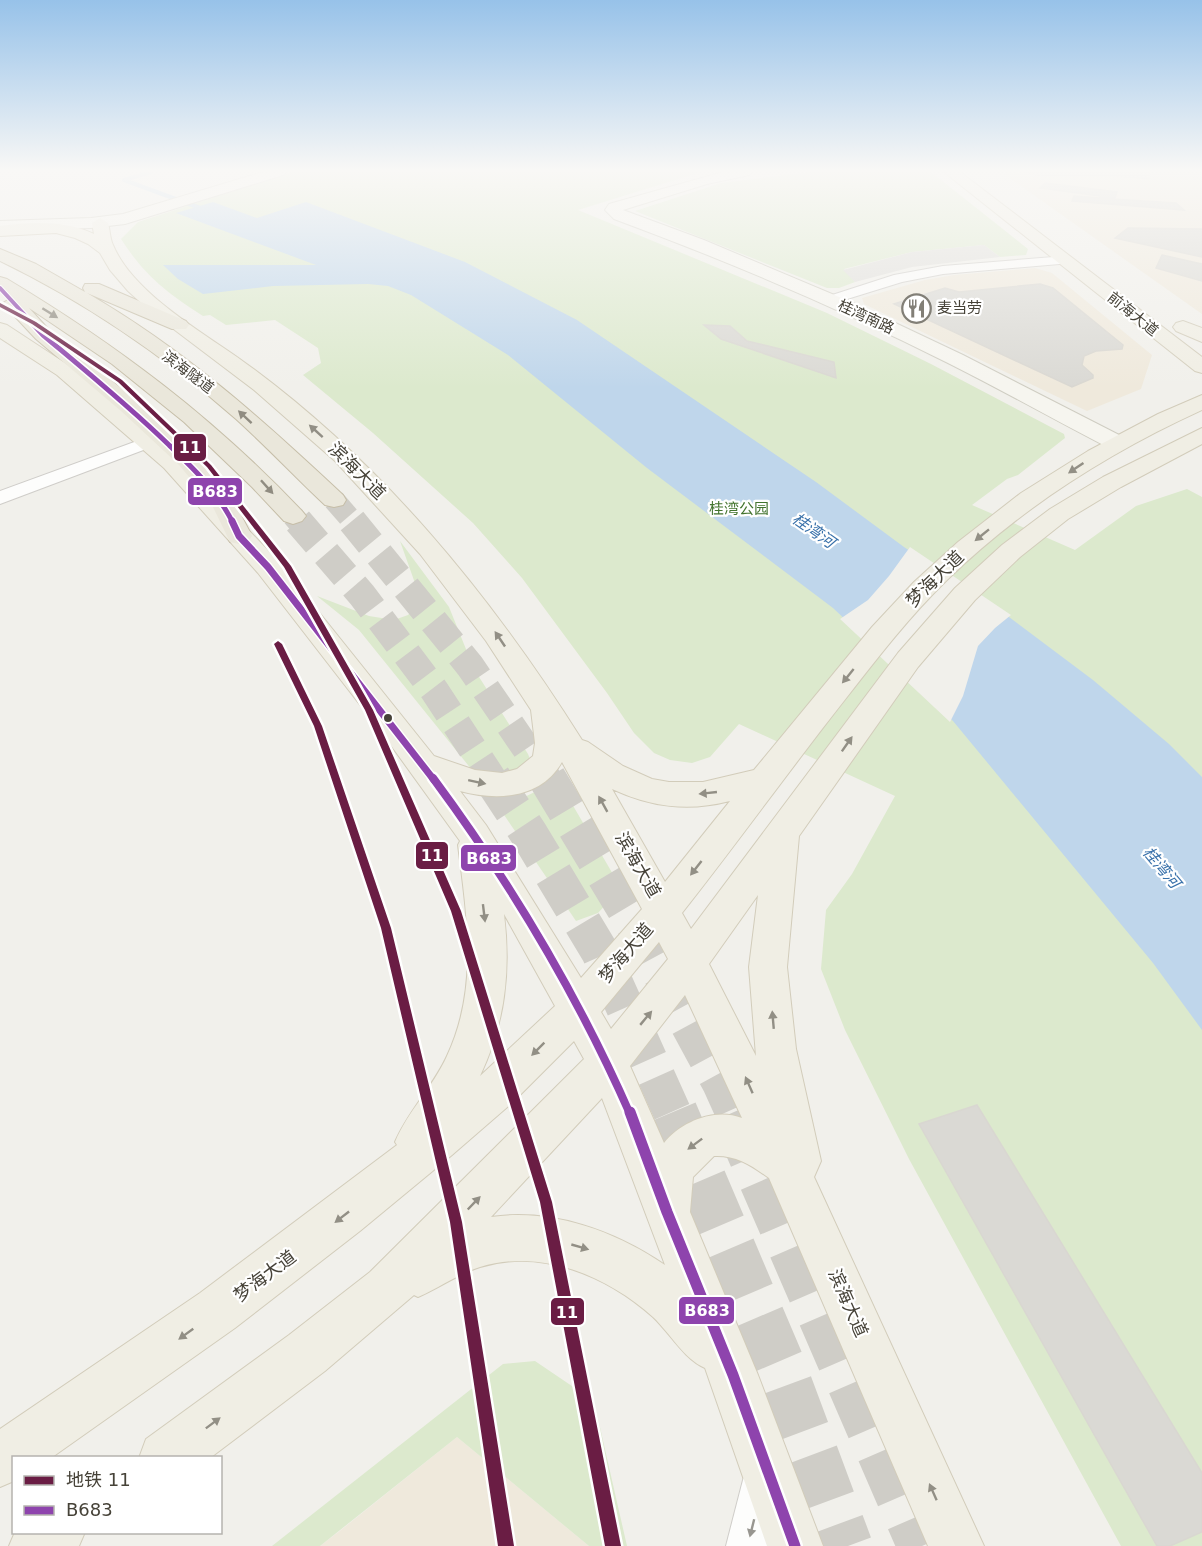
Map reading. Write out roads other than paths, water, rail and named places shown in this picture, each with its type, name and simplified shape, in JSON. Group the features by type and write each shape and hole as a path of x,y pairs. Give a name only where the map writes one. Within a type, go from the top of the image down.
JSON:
{"highway":[{"path":"10,259 112,295 179,325"},
{"name":"滨海隧道","path":"10,259 86,300 142,338 230,404 334,500"},
{"name":"滨海隧道","path":"0,283 108,351 172,398 256,475 293,516"},
{"path":"0,288 43,335 129,406 187,460 222,501 239,536"}],"main road":[{"path":"100,244 106,249"},
{"path":"104,244 106,249"},
{"name":"前海大道","path":"1064,244 1073,250 1154,331 1202,367"},
{"name":"滨海大道","path":"106,249 117,267 132,284 179,325 205,342 291,409 371,483 418,533 476,604 567,740 663,910 728,1037 956,1546"},
{"name":"前海大道","path":"1202,336 1178,323 1202,341"},
{"path":"0,329 64,371 172,463 268,567 474,834 579,1008 608,1063 639,1133 733,1375 795,1546"},
{"path":"1145,428 1168,406 1181,385 1180,366 1154,331"},
{"name":"梦海大道","path":"0,1460 142,1366 251,1288 381,1186 502,1084 579,1008 663,910 864,656 919,593 978,539 1029,500 1117,442 1202,402"},
{"name":"梦海大道","path":"168,1456 307,1353 387,1289 519,1157 608,1063 689,961 783,836 908,660 949,611 984,575 1059,514 1202,435"},
{"path":"1158,458 1202,444"},
{"path":"422,764 481,784 512,783 525,779 544,765 550,752 551,737 544,706"},
{"path":"567,740 588,762 619,779 653,791 681,796 717,792 768,776"},
{"path":"381,1186 420,1138 446,1099 468,1057 483,1015 488,973 486,927 474,834"},
{"path":"783,836 768,967 775,1049 811,1221"},
{"path":"668,1212 671,1177 680,1157 696,1141 709,1135 730,1134 759,1145 785,1163"},
{"path":"387,1289 460,1251 500,1239 542,1239 583,1247 626,1266 666,1297 697,1326 733,1375"},
{"path":"37,1546 55,1534"}],"street":[{"name":"桂湾南路","path":"698,244 831,300 956,359 1117,442"},
{"path":"831,300 890,281 937,271 1073,250"},
{"path":"0,498 148,442"},
{"path":"748,1546 767,1468"}],"water":[{"name":"桂湾河","path":"260,244 418,244 465,262 577,320 816,482 904,547 1009,617 1093,680 1169,744 1202,777 1202,1030 1153,963 953,721 833,608 647,468 508,355 411,295 388,286 368,284 273,286 203,294 178,279 163,265 316,265"}],"tunnel":[{"path":"334,500 354,523"},
{"path":"293,516 299,523"},
{"path":"298,521 362,595 434,690 493,780"},
{"path":"352,521 470,666 548,780"},
{"path":"492,778 529,834 600,952 673,1114"},
{"path":"547,778 633,921 721,1083 735,1114"},
{"path":"673,1112 781,1366 848,1546"},
{"path":"734,1112 922,1546"}],"metro line":[{"name":"11","path":"0,305 34,323 120,381 209,466 287,566 369,710 456,911 546,1202 613,1546"},
{"name":"11","path":"278,644 318,726 386,928 456,1222 506,1546"}],"place":[{"name":"麦当劳","path":"916,308"}],"park label":[{"name":"桂湾公园","path":"739,509"}]}
